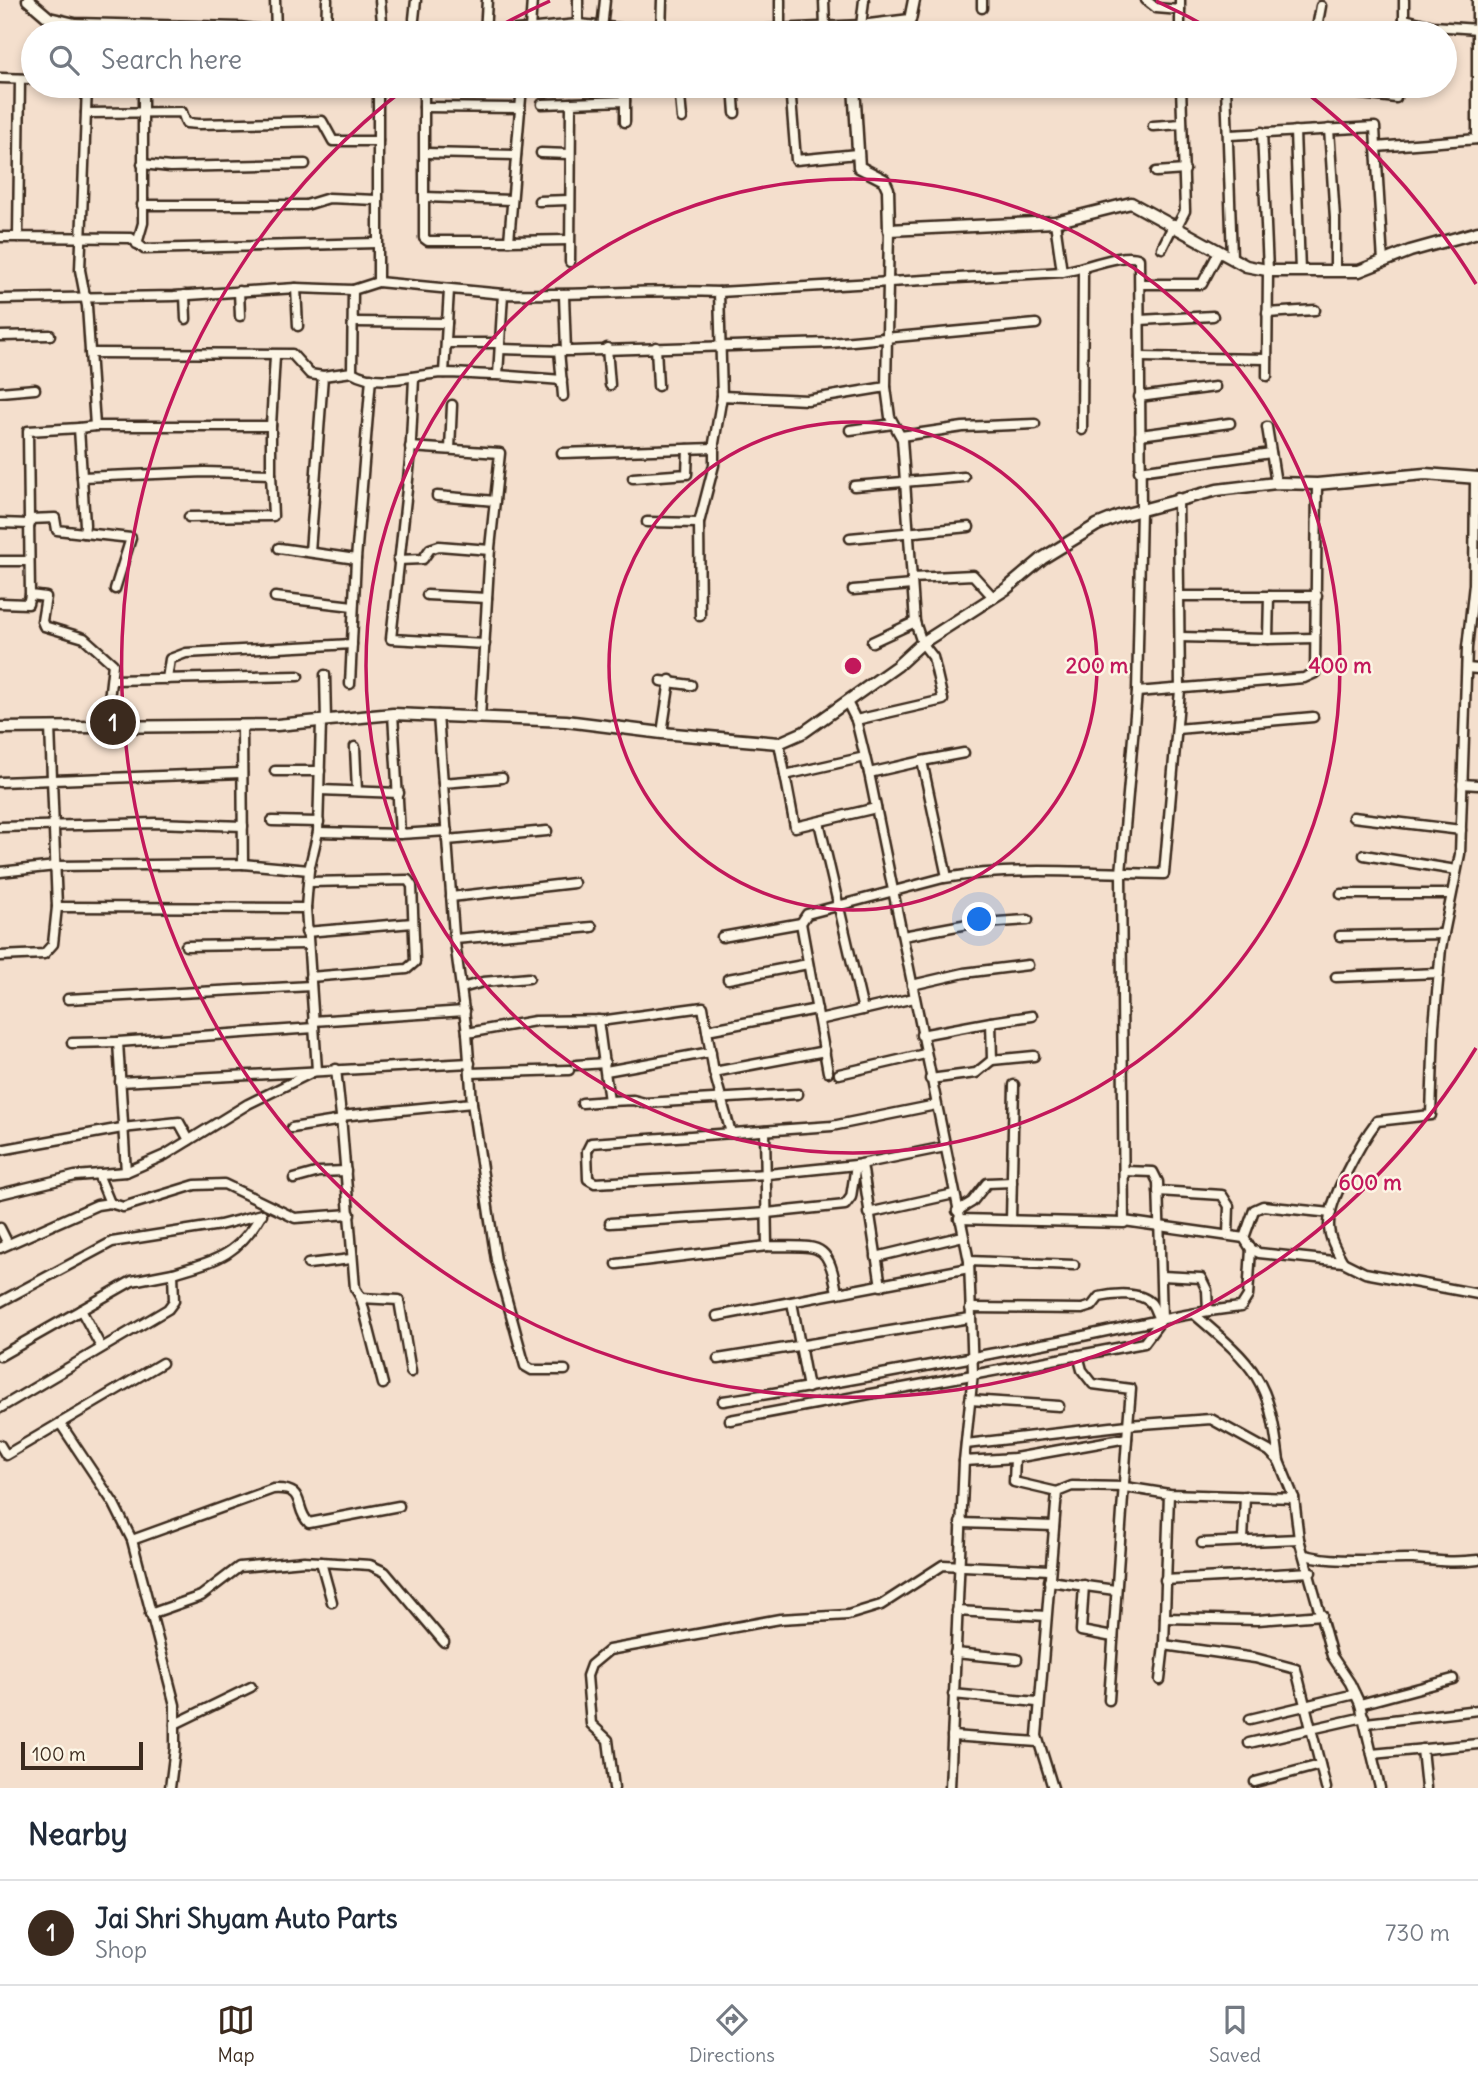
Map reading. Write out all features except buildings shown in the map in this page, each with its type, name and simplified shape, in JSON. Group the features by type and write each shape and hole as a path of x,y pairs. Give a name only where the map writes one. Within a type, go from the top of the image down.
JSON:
{"street":[{"path":"28,0 49,18 60,21"},
{"path":"275,0 277,21"},
{"path":"326,21 327,0"},
{"path":"380,0 382,21"},
{"path":"414,19 416,0"},
{"path":"486,21 487,0"},
{"path":"529,21 532,0"},
{"path":"578,0 578,21"},
{"path":"603,21 605,0"},
{"path":"660,21 663,0"},
{"path":"780,0 780,21"},
{"path":"824,0 825,21"},
{"path":"857,21 864,0"},
{"path":"904,21 910,20 914,0"},
{"path":"1146,0 1156,8 1180,10"},
{"path":"1180,0 1181,21"},
{"path":"1404,0 1404,19 1412,21"},
{"path":"1376,147 1478,139 1478,0"},
{"path":"1318,21 1321,6"},
{"path":"1457,28 1478,29"},
{"path":"0,78 20,79 18,237"},
{"path":"87,98 79,238 95,426"},
{"path":"137,244 143,223 143,98"},
{"path":"377,98 378,282"},
{"path":"424,98 425,240 569,240"},
{"path":"509,241 521,98"},
{"path":"680,98 682,118"},
{"path":"734,98 735,113"},
{"path":"791,98 796,160 857,154"},
{"path":"855,98 859,167 877,174 888,190 886,387 892,425 901,436 915,622 922,643 933,657 943,700 856,720"},
{"path":"1162,247 1185,211 1181,98"},
{"path":"1227,98 1232,258"},
{"path":"542,104 625,101 625,122"},
{"path":"570,262 571,103"},
{"path":"424,107 520,108"},
{"path":"86,113 182,112 186,122 199,124 322,121 333,141 378,141"},
{"path":"1153,126 1182,124"},
{"path":"1230,135 1375,127 1383,262"},
{"path":"1329,129 1335,218 1335,271"},
{"path":"1295,131 1300,271"},
{"path":"1262,132 1268,271 1267,376"},
{"path":"425,153 516,155"},
{"path":"541,153 569,154"},
{"path":"142,164 170,167 305,164"},
{"path":"1156,172 1185,170"},
{"path":"425,197 511,200"},
{"path":"142,205 306,205 330,198 376,200"},
{"path":"539,201 569,200"},
{"path":"889,230 1055,222 1131,203 1246,266 1268,271 1359,271 1478,232"},
{"path":"1055,222 1062,272"},
{"path":"0,237 131,238 144,249 377,243"},
{"path":"1140,284 1202,284 1219,252"},
{"path":"0,299 185,295 296,288 353,290 378,282 449,290 564,296 671,290 719,292 1062,272 1083,270 1122,257 1135,256 1139,259 1141,508 1137,692 1121,873 1124,1221"},
{"path":"1082,430 1083,270"},
{"path":"296,288 298,326"},
{"path":"352,372 355,322 353,290"},
{"path":"444,373 449,290"},
{"path":"239,291 240,316"},
{"path":"700,616 699,523 714,465 722,396 723,346 719,292"},
{"path":"498,375 503,294"},
{"path":"185,295 186,319"},
{"path":"563,396 564,296"},
{"path":"1267,313 1315,310"},
{"path":"1140,320 1213,316"},
{"path":"355,322 447,323"},
{"path":"446,343 563,351 831,343 1036,324"},
{"path":"0,336 50,335"},
{"path":"656,347 658,386"},
{"path":"607,348 610,385"},
{"path":"90,352 275,356 292,354 310,374 323,376 352,372 361,377 414,379 444,373 562,380"},
{"path":"189,516 273,516 271,426 275,356"},
{"path":"1140,357 1267,359"},
{"path":"310,552 323,376"},
{"path":"350,684 356,559 371,377"},
{"path":"414,379 391,639 485,644"},
{"path":"722,396 807,400 886,387"},
{"path":"1139,397 1215,387"},
{"path":"0,392 35,389"},
{"path":"450,449 452,405"},
{"path":"1140,435 1230,423"},
{"path":"901,436 964,427 1035,424"},
{"path":"850,430 892,425"},
{"path":"0,603 28,604 30,595 28,431 95,426 271,426"},
{"path":"1267,427 1276,483"},
{"path":"79,428 84,533"},
{"path":"410,447 500,453 486,598 480,718"},
{"path":"562,453 714,448"},
{"path":"633,478 687,474 688,449"},
{"path":"1139,471 1271,453"},
{"path":"82,477 205,472 271,474"},
{"path":"0,728 242,726 393,714 566,720 662,733 779,743 804,732 897,666 922,643 993,597 1074,538 1097,525 1141,508 1217,490 1276,483 1317,484 1425,474 1477,478 1461,830 1439,973 1431,1115 1377,1121 1360,1144 1331,1213 1331,1235 1343,1262"},
{"path":"854,486 964,477"},
{"path":"1137,692 1311,677 1316,665 1317,484"},
{"path":"437,496 495,502"},
{"path":"828,1072 802,923 807,914 971,873 1060,870 1164,874 1180,690 1178,498"},
{"path":"0,523 55,518 59,532 131,538 115,589"},
{"path":"647,522 699,523"},
{"path":"850,538 969,527"},
{"path":"398,560 419,561 430,549 439,546 490,550"},
{"path":"279,548 356,559"},
{"path":"0,561 29,561"},
{"path":"853,590 973,575 993,597"},
{"path":"30,595 46,597 42,624 84,638 113,664 106,726"},
{"path":"427,595 486,598"},
{"path":"1180,596 1317,596"},
{"path":"1268,639 1269,596"},
{"path":"275,597 353,606"},
{"path":"872,642 915,622"},
{"path":"1180,637 1315,638"},
{"path":"167,679 170,659 186,653 352,644"},
{"path":"1467,668 1478,669"},
{"path":"113,680 298,676"},
{"path":"317,1070 306,908 309,870 319,822 325,676"},
{"path":"662,733 667,681 691,685"},
{"path":"847,702 856,720 869,773 969,1265 970,1356 973,1373 960,1523 950,1788"},
{"path":"393,714 400,834"},
{"path":"438,715 454,939 465,1011 472,1103 496,1261 524,1362 531,1370 565,1370"},
{"path":"1177,729 1313,717"},
{"path":"242,726 243,864"},
{"path":"0,956 36,955 49,950 53,944 57,907 50,727"},
{"path":"779,743 794,827 876,808"},
{"path":"355,747 357,791"},
{"path":"869,773 964,753"},
{"path":"785,775 865,757"},
{"path":"922,761 947,877 944,878"},
{"path":"275,771 320,771"},
{"path":"0,782 243,773"},
{"path":"443,783 502,778"},
{"path":"1462,784 1478,785"},
{"path":"320,790 399,793"},
{"path":"1353,817 1461,830"},
{"path":"272,821 319,822"},
{"path":"819,822 863,1010"},
{"path":"0,827 206,823 243,826"},
{"path":"318,832 447,835 547,831"},
{"path":"1364,855 1456,870"},
{"path":"0,872 56,866 243,864 309,870"},
{"path":"68,999 311,981 411,968 415,962 412,886 408,880 309,882"},
{"path":"452,898 574,883"},
{"path":"1341,894 1451,894"},
{"path":"57,907 306,908"},
{"path":"902,936 968,923 1028,920"},
{"path":"306,932 413,923"},
{"path":"722,937 802,923"},
{"path":"454,939 592,927"},
{"path":"1340,936 1444,934"},
{"path":"186,946 307,944"},
{"path":"728,979 808,964"},
{"path":"912,985 964,973 1028,965"},
{"path":"1336,976 1439,973"},
{"path":"462,988 483,982 528,978"},
{"path":"819,1020 914,999"},
{"path":"467,1033 535,1021 598,1020 703,1007 719,1100 731,1133"},
{"path":"708,1030 817,1009"},
{"path":"72,1043 118,1042 465,1011"},
{"path":"922,1035 1032,1016"},
{"path":"598,1020 609,1101"},
{"path":"991,1021 992,1060"},
{"path":"118,1042 126,1172"},
{"path":"714,1072 825,1051"},
{"path":"470,1073 605,1067 711,1052"},
{"path":"839,1074 925,1054"},
{"path":"930,1080 976,1073 992,1060 1034,1056"},
{"path":"120,1082 470,1063"},
{"path":"336,1069 355,1288 361,1298 383,1384"},
{"path":"0,1194 75,1176 126,1172 189,1140 248,1104 317,1070"},
{"path":"1011,1220 1014,1085"},
{"path":"582,1103 719,1100 799,1094"},
{"path":"292,1128 341,1118 472,1103"},
{"path":"936,1105 832,1126 591,1143 587,1151 588,1179 595,1183 768,1174 859,1164 945,1147"},
{"path":"0,1150 122,1128 179,1122 189,1140"},
{"path":"765,1131 768,1174 767,1246"},
{"path":"859,1164 881,1286"},
{"path":"610,1223 845,1205 851,1197 859,1164"},
{"path":"294,1179 319,1172 346,1171"},
{"path":"730,1420 1144,1343 1160,1319 1158,1191 1153,1172 1125,1171"},
{"path":"99,1174 110,1203"},
{"path":"958,1215 987,1183 1012,1182"},
{"path":"0,1228 4,1246 97,1205 110,1203 123,1207 195,1185 224,1184 296,1218 350,1214"},
{"path":"1158,1191 1222,1195 1228,1199 1228,1235"},
{"path":"867,1213 954,1194"},
{"path":"0,1356 132,1281 173,1273 219,1259 236,1250 261,1215 271,1206"},
{"path":"1244,1238 1254,1210 1263,1206 1331,1213"},
{"path":"0,1302 112,1242 261,1215"},
{"path":"958,1215 1011,1220 1124,1221 1228,1235 1244,1238 1251,1249 1259,1253 1343,1262 1365,1273 1478,1294"},
{"path":"876,1257 963,1236"},
{"path":"617,1264 767,1246 810,1246 822,1250 832,1263 837,1293"},
{"path":"723,1401 1044,1344 1160,1319 1241,1307 1246,1302 1251,1249"},
{"path":"308,1264 351,1259"},
{"path":"717,1316 881,1286 969,1265 1074,1265"},
{"path":"0,1408 168,1309 174,1301 173,1273"},
{"path":"1161,1276 1201,1278 1207,1290 1208,1311"},
{"path":"718,1359 801,1346 970,1313 1083,1309 1091,1306 1099,1297 1140,1296 1151,1303 1160,1319"},
{"path":"361,1298 399,1300 411,1372"},
{"path":"792,1302 808,1388"},
{"path":"81,1310 101,1347"},
{"path":"1194,1314 1242,1355 1257,1375 1271,1403 1279,1461 1294,1498 1300,1539 1332,1656 1360,1704 1380,1788"},
{"path":"1078,1355 1082,1370 1093,1384 1132,1389 1115,1590 1109,1700"},
{"path":"0,1445 6,1455 162,1363"},
{"path":"970,1400 1059,1406"},
{"path":"966,1444 1128,1425 1211,1419 1269,1451 1279,1461"},
{"path":"60,1423 114,1504 132,1540 175,1705 170,1788"},
{"path":"964,1461 1015,1458 1127,1438"},
{"path":"1015,1458 1014,1482 1057,1492 1072,1486 1125,1487 1169,1494 1294,1498"},
{"path":"132,1540 273,1489 292,1491 298,1496 304,1518 309,1523 399,1506"},
{"path":"1053,1788 1038,1742 1037,1702 1057,1492"},
{"path":"1160,1680 1164,1645 1169,1494"},
{"path":"1243,1541 1245,1496"},
{"path":"960,1523 1054,1526"},
{"path":"1202,1543 1300,1539"},
{"path":"1305,1555 1325,1560 1414,1559 1446,1564 1478,1560"},
{"path":"150,1614 201,1596 239,1567 321,1562 370,1565 385,1572 444,1642"},
{"path":"321,1562 332,1602"},
{"path":"614,1788 608,1740 591,1724 587,1676 592,1665 609,1650 780,1619 848,1615 881,1605 932,1570 958,1564 1050,1570"},
{"path":"1165,1580 1311,1572"},
{"path":"1049,1581 1115,1590"},
{"path":"1084,1586 1081,1631 1113,1637"},
{"path":"957,1611 1046,1616"},
{"path":"1165,1618 1258,1620 1322,1615"},
{"path":"1164,1645 1293,1667 1306,1704 1326,1788"},
{"path":"955,1654 1017,1659"},
{"path":"1360,1704 1453,1679"},
{"path":"175,1724 251,1687"},
{"path":"953,1694 1037,1702"},
{"path":"1250,1719 1355,1694"},
{"path":"1249,1743 1311,1728 1365,1720 1478,1710"},
{"path":"952,1736 1038,1742"},
{"path":"1372,1754 1478,1744"},
{"path":"1422,1749 1426,1788"},
{"path":"1255,1782 1320,1765"}],"place":[{"name":"Jai Shri Shyam Auto Parts","path":"113,722"}]}
